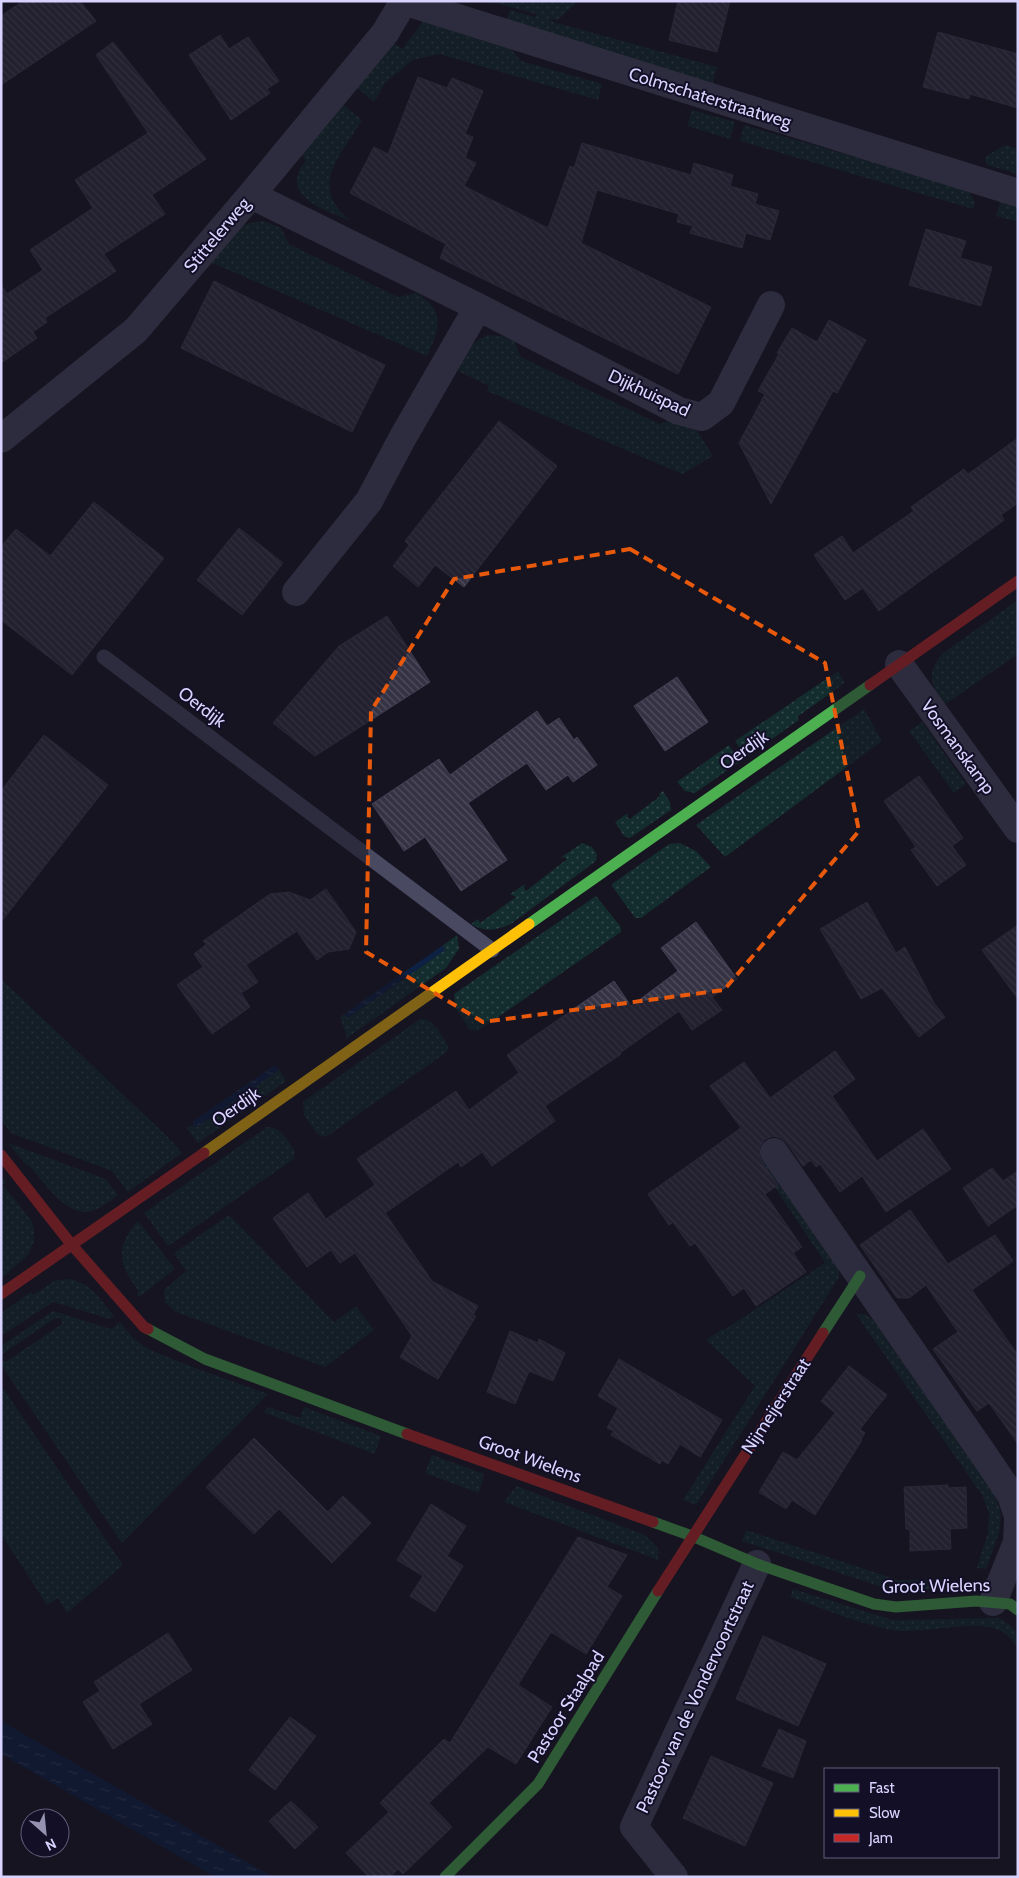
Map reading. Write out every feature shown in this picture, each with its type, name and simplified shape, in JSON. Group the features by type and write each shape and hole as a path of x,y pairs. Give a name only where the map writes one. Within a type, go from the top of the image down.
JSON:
{"street":[{"name":"Colmschaterstraatweg","path":"404,2 1018,193"},
{"name":"Stittelerweg","path":"1,439 136,330 251,196 385,33 404,2"},
{"name":"Dijkhuispad","path":"251,196 478,307 679,411 702,416 721,403 771,304"},
{"path":"296,592 369,501 403,437 478,307"},
{"name":"Oerdijk","path":"1,1294 71,1244 132,1204 1018,581"},
{"name":"Vosmanskamp","path":"899,664 1018,829"},
{"path":"774,1152 1011,1495 1018,1517 1016,1542 1005,1606"},
{"name":"Groot Wielens","path":"1,1155 71,1244 144,1327 206,1359 328,1406 692,1536 757,1564 874,1604 896,1607 976,1602 1005,1606"},
{"name":"Nijmeijerstraat","path":"692,1536 860,1276"},
{"name":"Pastoor Staalpad","path":"446,1877 538,1784 692,1536"},
{"name":"Pastoor van de Vondervoortstraat","path":"674,1877 634,1827 757,1564"}],"lane":[{"name":"Oerdijk","path":"104,657 492,950"}],"highlighted area":[{"path":"630,549 825,663 859,831 724,990 483,1022 366,952 371,711 454,579"}],"green space":[{"path":"488,1 578,1 558,20 551,19 550,21 717,67 712,86 505,26 510,10 535,17 536,14"},
{"path":"426,18 505,42 521,61 602,84 598,100 439,54 413,60 385,83 374,102 356,87 394,43 402,49"},
{"path":"342,104 362,120 338,158 332,170 330,182 331,195 337,207 349,220 314,204 300,191 297,183 299,172 306,160 300,154"},
{"path":"692,110 735,122 730,139 687,126"},
{"path":"744,125 968,189 975,203 973,209 740,141"},
{"path":"1005,145 1018,149 1018,174 987,165 985,161 986,156"},
{"path":"1001,198 1018,203 1018,222 996,216"},
{"path":"263,221 281,228 289,244 398,297 416,293 426,300 432,306 438,321 435,338 427,356 210,262 236,231 246,224"},
{"path":"488,335 501,336 515,342 521,357 657,423 660,424 672,419 695,427 713,456 682,474 487,391 489,386 456,370 472,345"},
{"path":"1018,600 1018,654 944,705 936,692 932,679 932,673 937,660 943,653"},
{"path":"838,671 845,683 797,717 799,720 695,793 685,791 677,782 729,745 738,760 745,756 735,741"},
{"path":"864,709 882,741 725,857 696,825"},
{"path":"922,722 966,784 954,793 909,731"},
{"path":"663,791 670,802 671,810 630,838 624,836 615,822 628,813 627,817 630,819 660,796 659,794"},
{"path":"582,843 592,847 597,854 596,861 511,924 486,930 471,924 478,919 480,923 516,897 510,894 525,884 524,888 526,891 567,859 564,857 560,858"},
{"path":"680,843 696,851 711,867 641,918 635,918 612,884 669,844"},
{"path":"596,896 621,927 621,932 478,1031 470,1030 456,1009 454,994"},
{"path":"457,935 459,949 446,968 347,1038 340,1017 344,1014 348,1018 445,950 442,946"},
{"path":"1,979 171,1140 182,1153 128,1192 112,1171 11,1133 1,1120"},
{"path":"420,1019 430,1021 437,1028 448,1045 447,1052 326,1137 318,1135 304,1115 303,1102"},
{"path":"279,1069 286,1081 198,1143 187,1128 192,1125 197,1127"},
{"path":"267,1127 277,1129 284,1135 295,1151 294,1159 168,1246 144,1213"},
{"path":"781,1141 839,1268 839,1277 696,1505 683,1500 755,1386 706,1340 825,1263 756,1159"},
{"path":"8,1143 106,1179 118,1195 95,1210 85,1212 75,1210 57,1198"},
{"path":"1,1176 6,1182 3,1185 31,1220 34,1229 34,1241 28,1255 1,1279"},
{"path":"229,1215 334,1322 356,1306 374,1330 325,1367 176,1312 165,1303 164,1290 186,1271 174,1253"},
{"path":"138,1221 175,1269 139,1297 137,1294 139,1292 127,1273 122,1256 125,1240"},
{"path":"71,1279 91,1289 114,1316 110,1319 53,1302 1,1336 1,1313 31,1292 33,1295 56,1280"},
{"path":"53,1311 111,1329 120,1322 134,1339 148,1349 268,1394 122,1543 1,1365 1,1358 2,1361 7,1361 62,1324 61,1318 55,1318 1,1355 1,1346"},
{"path":"856,1314 865,1314 873,1320 996,1496 1001,1514 999,1533 986,1569 977,1568 988,1532 989,1513 982,1495"},
{"path":"1,1385 123,1565 67,1613 58,1598 47,1605 1,1534"},
{"path":"269,1407 300,1418 304,1407 381,1436 375,1454 263,1412"},
{"path":"432,1455 484,1474 479,1493 425,1473"},
{"path":"516,1486 645,1535 657,1547 660,1553 658,1554 658,1560 504,1502"},
{"path":"746,1530 898,1580 950,1579 950,1589 891,1590 742,1541"},
{"path":"793,1589 893,1620 999,1618 1009,1624 1016,1633 1018,1648 1005,1633 988,1627 961,1626 904,1631 879,1627 790,1597"}],"water":[{"path":"442,946 445,950 348,1018 344,1014"},
{"path":"275,1065 279,1070 197,1127 193,1126 193,1121"},
{"path":"1,1721 273,1877 215,1877 1,1754"}],"building":[{"path":"23,1 80,1 96,21 1,85 1,16"},
{"path":"678,1 730,1 717,52 669,40"},
{"path":"938,32 1018,54 1018,108 970,94 969,99 923,87"},
{"path":"220,35 229,49 248,37 279,81 267,89 270,93 231,120 189,55"},
{"path":"113,42 206,159 152,195 165,214 104,254 116,271 45,318 47,322 33,332 37,338 1,363 1,285 7,294 43,270 30,250 93,208 75,180 148,133 96,55"},
{"path":"418,77 447,88 452,78 483,91 465,134 473,137 465,158 476,163 464,186 548,228 570,166 574,168 582,143 691,175 694,163 733,175 730,186 758,194 755,204 779,211 770,240 746,233 742,248 690,233 693,226 677,222 679,214 597,190 581,243 711,307 678,374 440,258 446,244 350,193 374,147 388,154"},
{"path":"926,229 966,241 960,258 992,267 981,306 909,285"},
{"path":"214,281 385,365 352,432 181,348"},
{"path":"829,320 866,340 837,393 833,391 771,504 739,443 765,394 758,391 792,328 817,342"},
{"path":"499,421 557,466 464,587 435,565 418,587 393,566 409,545 405,541"},
{"path":"1018,438 1018,503 1001,515 1004,520 879,611 863,588 845,600 814,555 842,536 853,553 914,511 911,507 964,469 968,474"},
{"path":"94,502 164,558 72,675 1,620 1,547 16,529 50,556"},
{"path":"239,528 283,563 242,615 197,580"},
{"path":"387,616 430,682 315,756 273,723 339,646"},
{"path":"677,677 708,722 665,751 634,706"},
{"path":"537,711 547,726 559,718 574,740 577,737 597,765 573,782 568,775 546,790 527,763 468,803 507,860 461,891 425,837 404,851 372,804 439,759 450,775"},
{"path":"44,735 108,785 1,922 1,791"},
{"path":"919,776 963,838 952,846 966,865 937,886 911,850 916,847 884,801"},
{"path":"326,889 356,932 349,949 328,952 317,960 297,931 246,965 258,982 241,993 250,1007 212,1034 177,985 203,967 194,954 207,944 203,941 270,894 289,892 310,900"},
{"path":"867,902 896,953 905,947 934,1003 945,1017 919,1037 882,988 861,999 820,929"},
{"path":"696,922 737,979 712,997 722,1010 692,1030 679,1011 621,1054 545,1106 555,1121 492,1166 482,1152 461,1167 458,1162 385,1213 432,1281 478,1306 473,1315 476,1316 438,1379 400,1357 412,1336 355,1253 340,1263 331,1250 307,1267 273,1218 308,1193 326,1219 375,1185 357,1159 456,1091 469,1110 519,1073 507,1055 614,981 631,1006 678,971 661,948"},
{"path":"1018,925 1018,999 982,950"},
{"path":"835,1051 855,1079 832,1096 877,1161 923,1129 951,1169 886,1212 862,1176 840,1192 820,1164 816,1167 811,1160 803,1166 787,1143 781,1138 773,1136 765,1139 760,1146 759,1154 761,1161 778,1185 765,1194 802,1247 793,1253 806,1272 756,1306 744,1288 733,1296 695,1243 690,1246 673,1222 669,1225 648,1194 741,1128 710,1086 744,1062 770,1098"},
{"path":"992,1168 1003,1181 1018,1171 1018,1205 988,1226 963,1188"},
{"path":"910,1210 948,1264 995,1235 1013,1261 972,1290 1018,1355 1018,1444 989,1403 977,1411 933,1349 958,1332 926,1285 909,1298 897,1298 860,1245"},
{"path":"510,1331 538,1343 539,1339 565,1353 553,1381 529,1371 515,1404 487,1392"},
{"path":"619,1359 722,1420 700,1457 680,1444 668,1464 662,1460 660,1464 611,1435 614,1431 607,1428 618,1408 598,1396"},
{"path":"849,1366 887,1395 860,1429 865,1433 862,1440 815,1515 792,1500 786,1509 759,1492 783,1452 797,1460 835,1413 821,1401"},
{"path":"254,1438 328,1512 343,1496 371,1523 332,1563 279,1509 254,1534 206,1487"},
{"path":"948,1485 948,1488 966,1487 967,1528 950,1529 951,1549 910,1551 910,1530 906,1529 904,1487"},
{"path":"431,1504 466,1526 447,1556 463,1566 435,1612 410,1596 423,1576 397,1560"},
{"path":"578,1537 627,1555 607,1587 622,1596 586,1654 551,1632 518,1685 552,1707 516,1764 488,1747 429,1803 452,1827 403,1874 398,1869 390,1877 369,1877 346,1853 389,1812 380,1803 444,1739 450,1743"},
{"path":"168,1633 192,1670 139,1704 152,1724 113,1749 83,1702 100,1691 94,1682"},
{"path":"763,1636 826,1664 798,1726 736,1699"},
{"path":"290,1717 316,1736 275,1790 249,1770"},
{"path":"779,1729 806,1741 793,1778 762,1766"},
{"path":"711,1756 773,1783 745,1846 683,1818"},
{"path":"291,1801 318,1827 295,1849 269,1821"}],"traffic: fast":[{"path":"529,924 870,685"},
{"path":"823,1333 860,1276"},
{"path":"148,1329 205,1359 407,1434"},
{"path":"653,1522 692,1536 757,1564 874,1604 896,1607 976,1601 1010,1604 1018,1610"},
{"path":"445,1877 538,1784 658,1591"}],"traffic: slow":[{"path":"204,1153 529,924"}],"traffic: jam":[{"path":"870,685 1018,581"},
{"path":"1,1294 204,1153"},
{"path":"1,1155 71,1244 144,1327 148,1329"},
{"path":"658,1591 823,1333"},
{"path":"407,1434 653,1522"}]}
